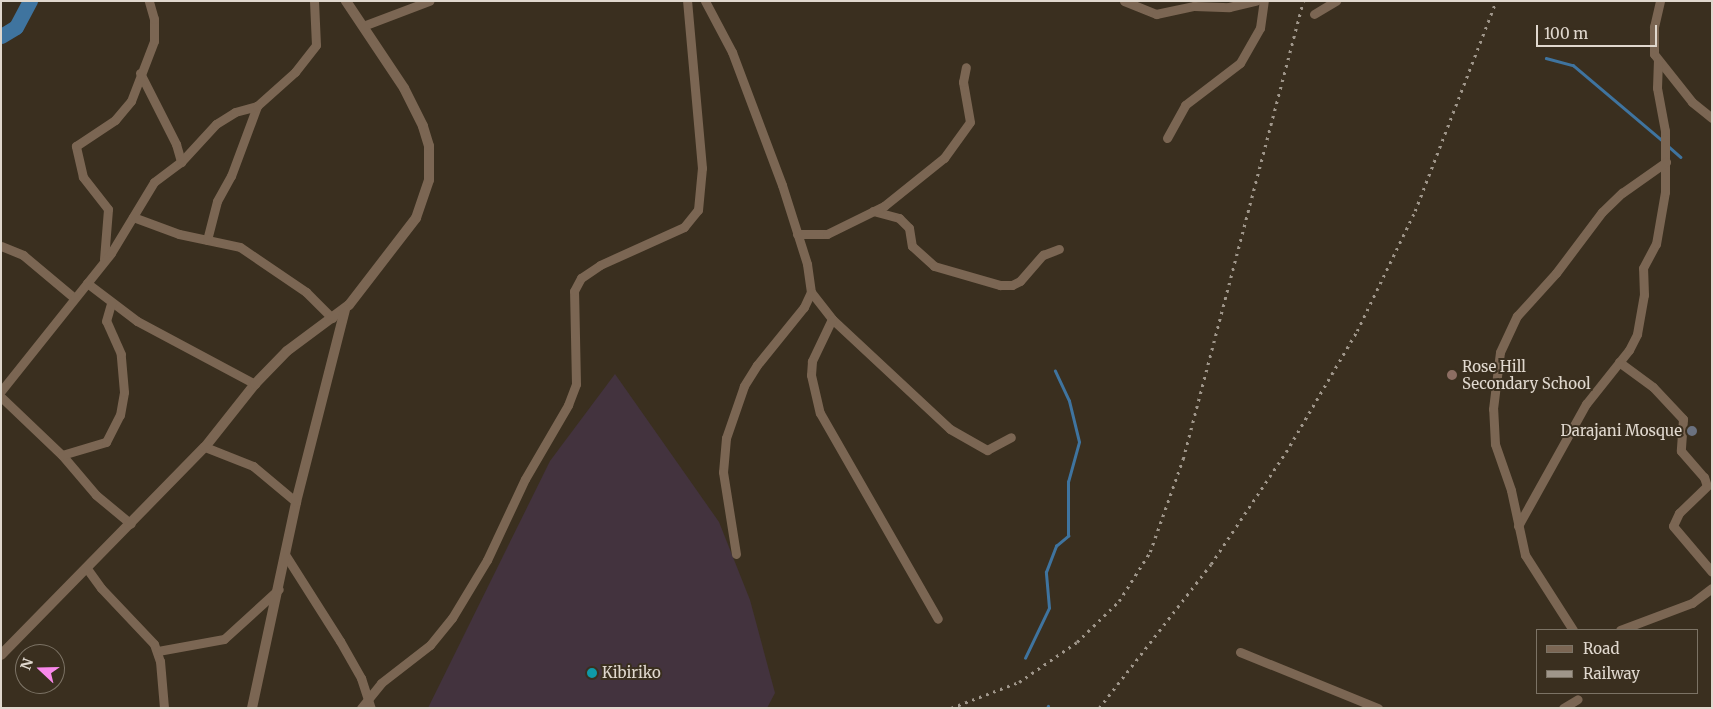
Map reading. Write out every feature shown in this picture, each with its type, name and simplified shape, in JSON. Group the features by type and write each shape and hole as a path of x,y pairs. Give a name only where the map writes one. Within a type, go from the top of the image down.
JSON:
{"street":[{"path":"103,264 108,247 108,209 83,177 76,146 128,107 155,33 149,1"},
{"path":"1,391 73,298 103,264 154,182 181,162 221,120 235,112 257,106 295,72 316,46 314,1"},
{"path":"1,654 88,570 205,447 255,384 287,351 345,310 416,218 428,186 431,158 416,109 346,1"},
{"path":"363,26 429,1"},
{"path":"361,708 368,696 430,645 452,618 487,560 525,478 568,404 576,384 574,292 582,278 600,265 684,227 698,210 702,168 687,1"},
{"path":"705,1 732,52 807,264 811,292 832,319 882,369 961,438 988,450 1011,437"},
{"path":"1124,1 1156,14 1194,6 1229,7 1256,1"},
{"path":"1167,138 1185,106 1226,76 1244,58 1260,28 1264,1"},
{"path":"1314,14 1336,1"},
{"path":"1660,1 1653,40 1654,54 1692,102 1712,118"},
{"path":"1518,526 1586,404 1635,342 1644,295 1643,268 1656,244 1662,220 1666,162 1658,60"},
{"path":"796,234 827,234 891,201 944,158 965,131 970,111 963,82 966,66"},
{"path":"140,73 176,144 181,162"},
{"path":"207,240 217,201 231,176 257,106"},
{"path":"1571,629 1525,555 1511,490 1493,433 1498,365 1508,331 1602,212 1622,193 1666,162"},
{"path":"870,211 898,218 909,228 912,246 934,266 1000,285 1012,285 1020,281 1043,255 1059,250"},
{"path":"133,217 178,234 244,249 306,292 332,318"},
{"path":"1,246 22,255 73,298"},
{"path":"87,283 111,304 145,326 255,384"},
{"path":"736,554 724,478 726,438 744,386 757,365 804,306 811,292"},
{"path":"62,455 106,442 120,415 124,392 121,354 106,321 111,304"},
{"path":"252,708 279,589 296,502 345,310"},
{"path":"832,319 812,361 811,375 820,412 938,619"},
{"path":"1619,362 1652,387 1682,419 1679,444 1682,456 1704,477 1707,486 1679,513 1673,526 1712,572"},
{"path":"1,397 62,455 96,495 131,524"},
{"path":"205,447 253,466 296,502"},
{"path":"286,556 340,641 368,696 371,708"},
{"path":"88,570 100,588 158,651 164,708"},
{"path":"1623,629 1692,602 1712,588"},
{"path":"158,651 224,639 279,589"},
{"path":"1240,652 1378,708"},
{"path":"1563,708 1578,696 1581,708"}],"shaded area":[{"path":"615,374 719,522 750,600 775,693 767,708 428,708 550,461"}],"waterway":[{"path":"1,36 16,27 30,1"},
{"path":"1546,58 1573,65 1663,141"},
{"path":"1667,145 1681,157"},
{"path":"1025,658 1049,608 1046,572 1056,546 1068,536 1068,482 1079,442 1069,401 1055,371"}],"railway":[{"path":"951,708 1019,682 1077,642 1119,601 1150,552 1183,459 1303,1"},
{"path":"1099,708 1211,564 1286,452 1357,331 1415,211 1496,1"}],"place":[{"name":"Rose Hill Secondary School","path":"1452,375"},
{"name":"Darajani Mosque","path":"1692,431"},
{"name":"Kibiriko","path":"592,673"}]}
